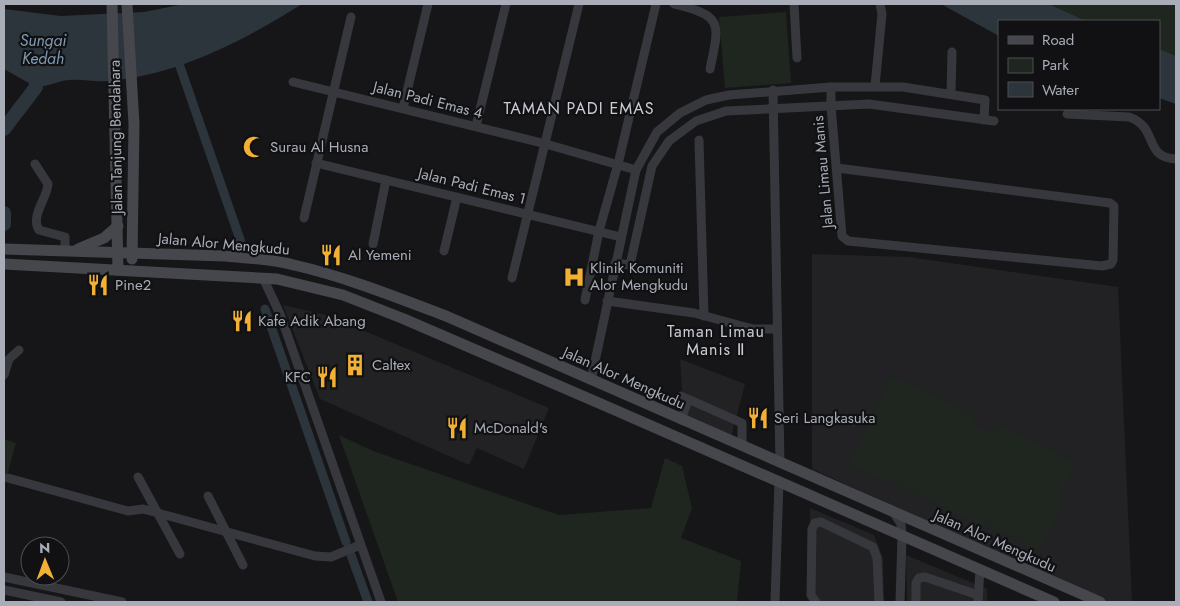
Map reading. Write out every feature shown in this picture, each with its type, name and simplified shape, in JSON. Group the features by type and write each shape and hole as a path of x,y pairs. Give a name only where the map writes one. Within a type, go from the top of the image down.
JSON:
{"main road":[{"name":"Jalan Tanjung Bendahara","path":"112,4 118,270"},
{"name":"Jalan Tanjung Bendahara","path":"127,4 134,124 133,270"},
{"path":"70,251 104,238 118,226"},
{"path":"132,226 142,244 152,253"},
{"name":"Jalan Alor Mengkudu","path":"4,249 152,253 260,259 293,264 358,283 446,316 1100,602"},
{"name":"Jalan Alor Mengkudu","path":"4,264 263,278 300,283 343,295 404,318 1054,602"},
{"path":"608,407 601,395 604,390 611,389"}],"street":[{"path":"403,108 428,4"},
{"path":"476,126 506,4"},
{"path":"512,278 579,4"},
{"path":"585,300 599,231 618,164 656,4"},
{"path":"674,4 706,14 714,21 716,38 710,69"},
{"path":"794,4 797,58"},
{"path":"875,86 882,14 880,4"},
{"path":"304,218 332,90 351,17"},
{"path":"951,94 952,52"},
{"name":"Jalan Padi Emas 4","path":"293,82 476,126 636,170"},
{"path":"591,380 636,170 657,132 680,113 706,100 729,95 773,90 875,86 951,94 985,100 984,120"},
{"name":"Jalan Limau Manis","path":"831,87 842,236 848,242 1102,266 1111,264 1113,260 1114,206 1110,203 837,168"},
{"path":"773,90 780,463"},
{"path":"615,263 630,265 652,166 669,141 683,129 713,115 726,111 831,106 884,106 994,121"},
{"path":"1067,114 1136,119 1145,126 1158,155 1166,159 1176,159"},
{"path":"699,140 704,316"},
{"name":"Jalan Padi Emas 1","path":"316,163 621,237"},
{"path":"35,164 48,184 38,213 37,226 39,230 65,238 70,251"},
{"path":"373,244 386,180"},
{"path":"444,251 457,197"},
{"path":"263,278 280,314 381,602"},
{"path":"607,301 704,316 753,329 778,329"},
{"path":"4,375 9,359 19,350"},
{"path":"681,420 684,398 742,423 742,446"},
{"path":"138,477 180,554"},
{"path":"8,478 128,511 143,509 227,533 323,557 331,557 360,545"},
{"path":"775,602 779,481"},
{"path":"208,496 243,565"},
{"path":"894,513 901,524 902,536 900,602"},
{"path":"816,602 812,594 812,529 815,523 821,522 873,547 877,558 879,602"},
{"path":"916,602 916,583 919,578 925,577 978,599 980,570"},
{"path":"4,577 122,602"},
{"path":"4,590 61,602"}],"shaded area":[{"path":"812,254 908,257 1118,287 1132,602 1107,602 812,469"},
{"path":"283,305 326,315 549,408 524,469 477,448 469,465 320,399"},
{"path":"680,359 745,384 731,437 684,417"},
{"path":"810,508 874,535 883,558 884,602 809,602"},
{"path":"906,555 987,589 987,602 907,602"}],"green space":[{"path":"1049,4 1176,4 1176,56 1160,49 1160,20 1084,20"},
{"path":"786,12 791,83 725,88 719,17"},
{"path":"891,376 976,415 972,424 992,434 997,425 1075,461 1057,499 1062,502 1039,551 850,464"},
{"path":"339,435 373,451 559,515 651,508 665,458 682,466 692,508 681,538 741,561 737,602 398,602"},
{"path":"4,439 16,443 4,487"}],"water":[{"name":"Sungai Kedah","path":"184,4 302,4 233,43 184,64 159,72 102,81 69,80 36,87 4,69 4,9 61,16 144,12"},
{"path":"941,4 1049,4 1084,20 998,20 998,35"},
{"path":"1160,49 1176,56 1176,104 1160,98"}],"waterway":[{"path":"176,55 243,248"},
{"path":"4,129 36,87 35,70"},
{"path":"4,213 4,224"},
{"path":"265,309 346,542"},
{"path":"351,555 368,602"}],"place":[{"name":"Surau Al Husna","path":"254,147"},
{"name":"Al Yemeni","path":"331,255"},
{"name":"Klinik Komuniti Alor Mengkudu","path":"574,277"},
{"name":"Pine2","path":"98,285"},
{"name":"Kafe Adik Abang","path":"242,321"},
{"name":"Caltex","path":"355,365"},
{"name":"KFC","path":"327,377"},
{"name":"Seri Langkasuka","path":"758,418"},
{"name":"McDonald's","path":"457,428"}],"district":[{"name":"TAMAN PADI EMAS","path":"579,108"},
{"name":"Taman Limau Manis Ⅱ","path":"716,340"}]}
